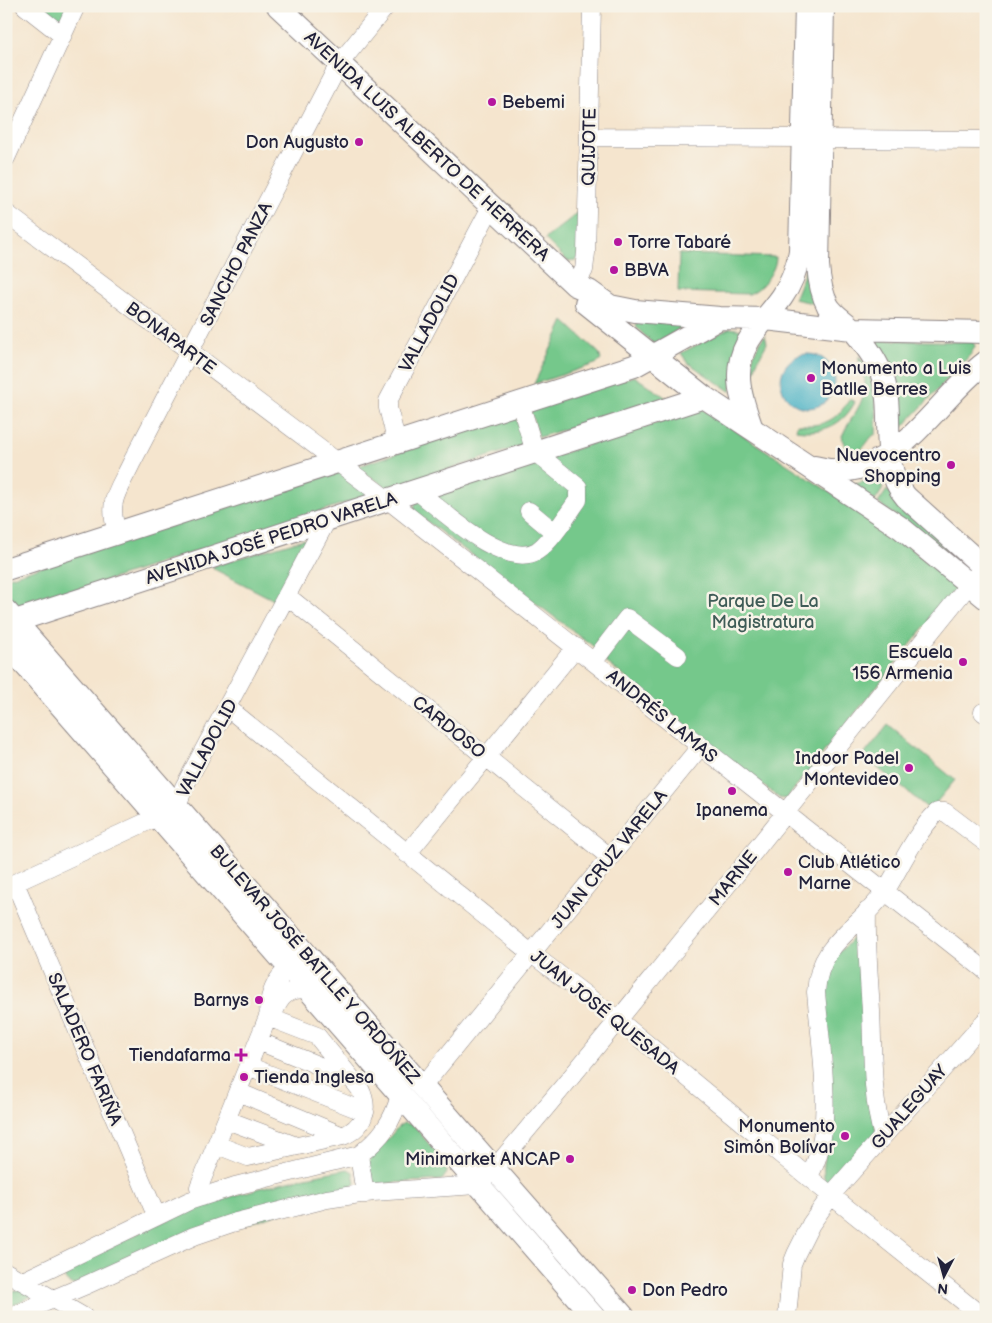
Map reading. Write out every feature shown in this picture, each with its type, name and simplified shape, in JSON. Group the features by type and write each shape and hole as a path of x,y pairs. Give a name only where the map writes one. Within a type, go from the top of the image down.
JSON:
{"main road":[{"name":"AVENIDA LUIS ALBERTO DE HERRERA","path":"278,6 576,285 590,291 602,302 622,309 720,318 766,319"},
{"path":"806,6 819,277 828,305 852,329 874,360 884,381 892,474 901,492 981,579"},
{"path":"751,426 740,387 740,361 750,337 783,296 794,276 798,262 812,139 823,6"},
{"name":"AVENIDA LUIS ALBERTO DE HERRERA","path":"576,285 582,299 704,397 751,426 901,528 981,579"},
{"path":"6,569 634,366 720,318"},
{"path":"766,319 852,329 986,332"},
{"path":"614,372 621,357 619,330"},
{"path":"807,464 824,470 851,469 873,464 906,443 964,382 986,362"},
{"name":"AVENIDA JOSÉ PEDRO VARELA","path":"9,619 327,520 704,397"},
{"name":"BULEVAR JOSÉ BATLLE Y ORDÓÑEZ","path":"9,619 177,806 624,1317"},
{"name":"BULEVAR JOSÉ BATLLE Y ORDÓÑEZ","path":"6,643 594,1317"}],"street":[{"path":"25,6 62,35"},
{"path":"6,158 76,6"},
{"name":"SANCHO PANZA","path":"117,533 112,516 112,503 339,64 386,6"},
{"name":"QUIJOTE","path":"576,285 584,270 586,253 592,6"},
{"path":"590,137 986,140"},
{"name":"VALLADOLID","path":"397,443 388,401 491,207"},
{"name":"BONAPARTE","path":"6,214 337,462"},
{"path":"416,490 494,548 506,553 524,555 537,551 578,500 580,492 578,487 536,452 520,403"},
{"name":"ANDRÉS LAMAS","path":"337,462 594,661 700,747 986,971"},
{"path":"529,511 554,532"},
{"name":"VALLADOLID","path":"10,885 157,817 166,817 172,814 184,787 327,520"},
{"name":"MARNE","path":"477,1184 494,1169 618,1020 786,814 908,658 981,579"},
{"name":"CARDOSO","path":"287,596 611,858"},
{"path":"594,661 627,618 678,656"},
{"path":"407,854 485,756 576,647"},
{"name":"JUAN JOSÉ QUESADA","path":"228,708 407,854 618,1020 808,1177 832,1194 983,1317"},
{"name":"JUAN CRUZ VARELA","path":"422,1087 700,747"},
{"path":"808,1177 820,1155 824,1121 817,982 824,960 846,930 867,911 885,890 893,874 937,812 945,812 986,843"},
{"name":"SALADERO FARIÑA","path":"10,885 156,1215"},
{"path":"867,911 866,945 872,1067 878,1118 883,1136"},
{"path":"202,1197 200,1187 268,1015 267,1009 277,984 281,977 292,971 309,956"},
{"path":"268,1015 273,1012 286,992 307,989"},
{"path":"217,1145 248,1156 343,1136 354,1132 365,1112 364,1097 355,1081 317,1036 268,1015"},
{"name":"GUALEGUAY","path":"788,1317 792,1264 811,1224 832,1194 986,1020"},
{"path":"258,1041 355,1081"},
{"path":"248,1066 365,1112"},
{"path":"238,1092 343,1136"},
{"path":"23,1280 156,1215 202,1197 359,1155 372,1145 388,1128 400,1095"},
{"path":"227,1120 296,1146"},
{"path":"359,1155 365,1194"},
{"path":"11,1317 194,1236 232,1223 328,1198 477,1184"},
{"path":"6,1272 23,1280 84,1317"}],"green space":[{"path":"38,6 72,6 65,17 56,18"},
{"path":"580,211 579,255 576,260 567,261 545,239"},
{"path":"679,254 776,257 771,274 759,288 749,294 678,292"},
{"path":"809,262 817,304 794,299"},
{"path":"564,321 599,353 601,360 598,363 534,384"},
{"path":"637,322 688,323 656,344 652,343 636,327"},
{"path":"730,328 742,330 738,338 731,392 687,362 681,353"},
{"path":"765,335 767,343 756,364 754,374 756,401 751,384 751,366 756,350"},
{"path":"874,340 973,342 975,346 971,354 900,430"},
{"path":"859,356 869,374 875,393 877,413 876,434 859,450 847,455 842,436 863,397 865,382"},
{"path":"634,376 668,399 539,437 531,413 533,409"},
{"path":"849,399 855,402 838,422 814,431 796,430 797,424 821,424 834,418 845,407"},
{"name":"Parque De La Magistratura","path":"701,408 891,532 957,587 786,799 779,798 606,662 605,655 417,514 414,508 416,501"},
{"path":"509,416 516,418 524,441 521,446 389,489 359,469 359,466"},
{"path":"339,472 367,491 367,496 19,609 6,597 6,578"},
{"path":"880,477 883,489 875,501 852,485"},
{"path":"887,490 969,562 968,567 966,568 878,503"},
{"path":"304,539 306,542 276,601 214,569 213,566"},
{"name":"Indoor Padel Montevideo","path":"888,725 955,780 930,810 863,756"},
{"path":"856,935 861,938 876,1134 833,1183 825,1182 824,1171 827,1136 823,1031 824,968"},
{"path":"404,1123 413,1125 446,1164 447,1173 442,1180 371,1184 368,1162 399,1126"},
{"path":"348,1169 353,1172 355,1183 352,1187 73,1285 68,1283 65,1277 64,1270 147,1229 196,1209 260,1188"},
{"path":"25,1288 34,1295 6,1308 6,1294"}],"water":[{"path":"808,354 818,356 827,362 833,371 835,381 833,391 827,400 818,406 808,408 798,406 789,400 783,391 781,381 783,371 789,362 798,356"}],"place":[{"name":"Bebemi","path":"492,102"},
{"name":"Don Augusto","path":"359,142"},
{"name":"Torre Tabaré","path":"618,242"},
{"name":"BBVA","path":"614,270"},
{"name":"Monumento a Luis Batlle Berres","path":"811,378"},
{"name":"Nuevocentro Shopping","path":"951,465"},
{"name":"Escuela 156 Armenia","path":"963,662"},
{"name":"Indoor Padel Montevideo","path":"909,768"},
{"name":"Ipanema","path":"732,791"},
{"name":"Club Atlético Marne","path":"788,872"},
{"name":"Barnys","path":"259,1000"},
{"name":"Tiendafarma","path":"241,1055"},
{"name":"Tienda Inglesa","path":"244,1077"},
{"name":"Monumento Simón Bolívar","path":"845,1136"},
{"name":"Minimarket ANCAP","path":"570,1159"},
{"name":"Don Pedro","path":"632,1290"}]}
